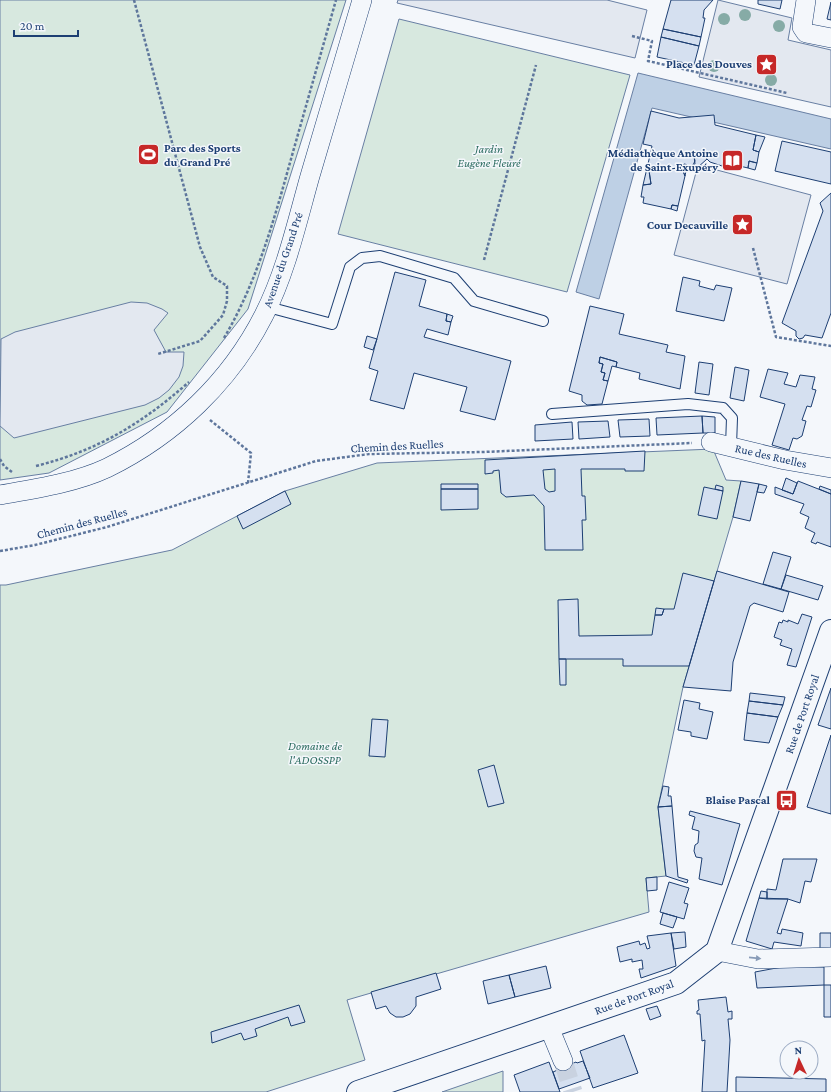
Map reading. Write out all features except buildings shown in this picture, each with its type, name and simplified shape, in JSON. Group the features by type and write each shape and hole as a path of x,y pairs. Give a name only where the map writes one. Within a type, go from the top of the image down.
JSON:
{"street":[{"name":"Avenue du Grand Pré","path":"0,495 54,485 105,469 149,444 196,408 229,371 253,335 268,307 282,271 362,0"},
{"path":"806,0 802,26 806,33 831,38"},
{"name":"Rue des Ruelles","path":"711,442 785,460 831,468"},
{"name":"Rue de Port Royal","path":"358,1092 676,983 717,951 831,631"},
{"path":"717,951 758,959 831,957"},
{"path":"549,1027 563,1061"}],"lane":[{"path":"268,307 332,324 350,267 362,258 380,256 454,278 474,301 543,321"},
{"path":"552,414 688,404 723,408 732,418 731,446"}],"path":[{"path":"134,0 200,247 214,277 227,286 227,301 223,315 200,341 158,354"},
{"path":"221,344 236,318 261,262 336,0"},
{"path":"632,36 652,41 648,61 787,93"},
{"path":"484,260 536,65"},
{"path":"753,248 776,337 831,346"},
{"path":"33,467 67,458 100,444 130,428 194,377"},
{"path":"196,408 251,454 248,483"},
{"name":"Chemin des Ruelles","path":"0,550 35,545 107,527 316,461 369,454 483,452 711,442"},
{"path":"0,459 4,466 12,472 19,470"}],"green space":[{"name":"Parc des Sports du Grand Pré","path":"0,0 346,0 248,309 167,412 49,473 0,480"},
{"name":"Jardin Eugène Fleuré","path":"399,19 630,75 567,292 338,234"},
{"name":"Domaine de l'ADOSSPP","path":"713,449 726,480 741,481 733,517 683,687 658,807 666,876 646,878 649,912 347,1000 365,1060 266,1092 0,1092 0,585 172,550 285,491 377,463"},
{"path":"503,1071 503,1092 442,1092"}],"shaded area":[{"path":"398,0 607,0 647,10 635,58 397,3"},
{"name":"Place des Douves","path":"718,0 792,18 788,40 831,50 831,107 699,77"},
{"name":"Cour Decauville","path":"698,165 811,195 787,284 674,255"},
{"path":"131,302 147,303 168,313 154,330 166,352 184,352 183,366 179,377 169,390 159,398 145,405 14,438 0,426 1,339 15,332"}],"water":[{"path":"638,73 831,119 831,149 652,108 599,299 576,292"}],"tunnel":[{"path":"563,1061 573,1092"}],"place":[{"name":"Place des Douves","path":"767,64"},
{"name":"Parc des Sports du Grand Pré","path":"148,155"},
{"name":"Médiathèque Antoine de Saint-Exupéry","path":"733,160"},
{"name":"Cour Decauville","path":"743,225"},
{"name":"Blaise Pascal","path":"786,800"}]}
